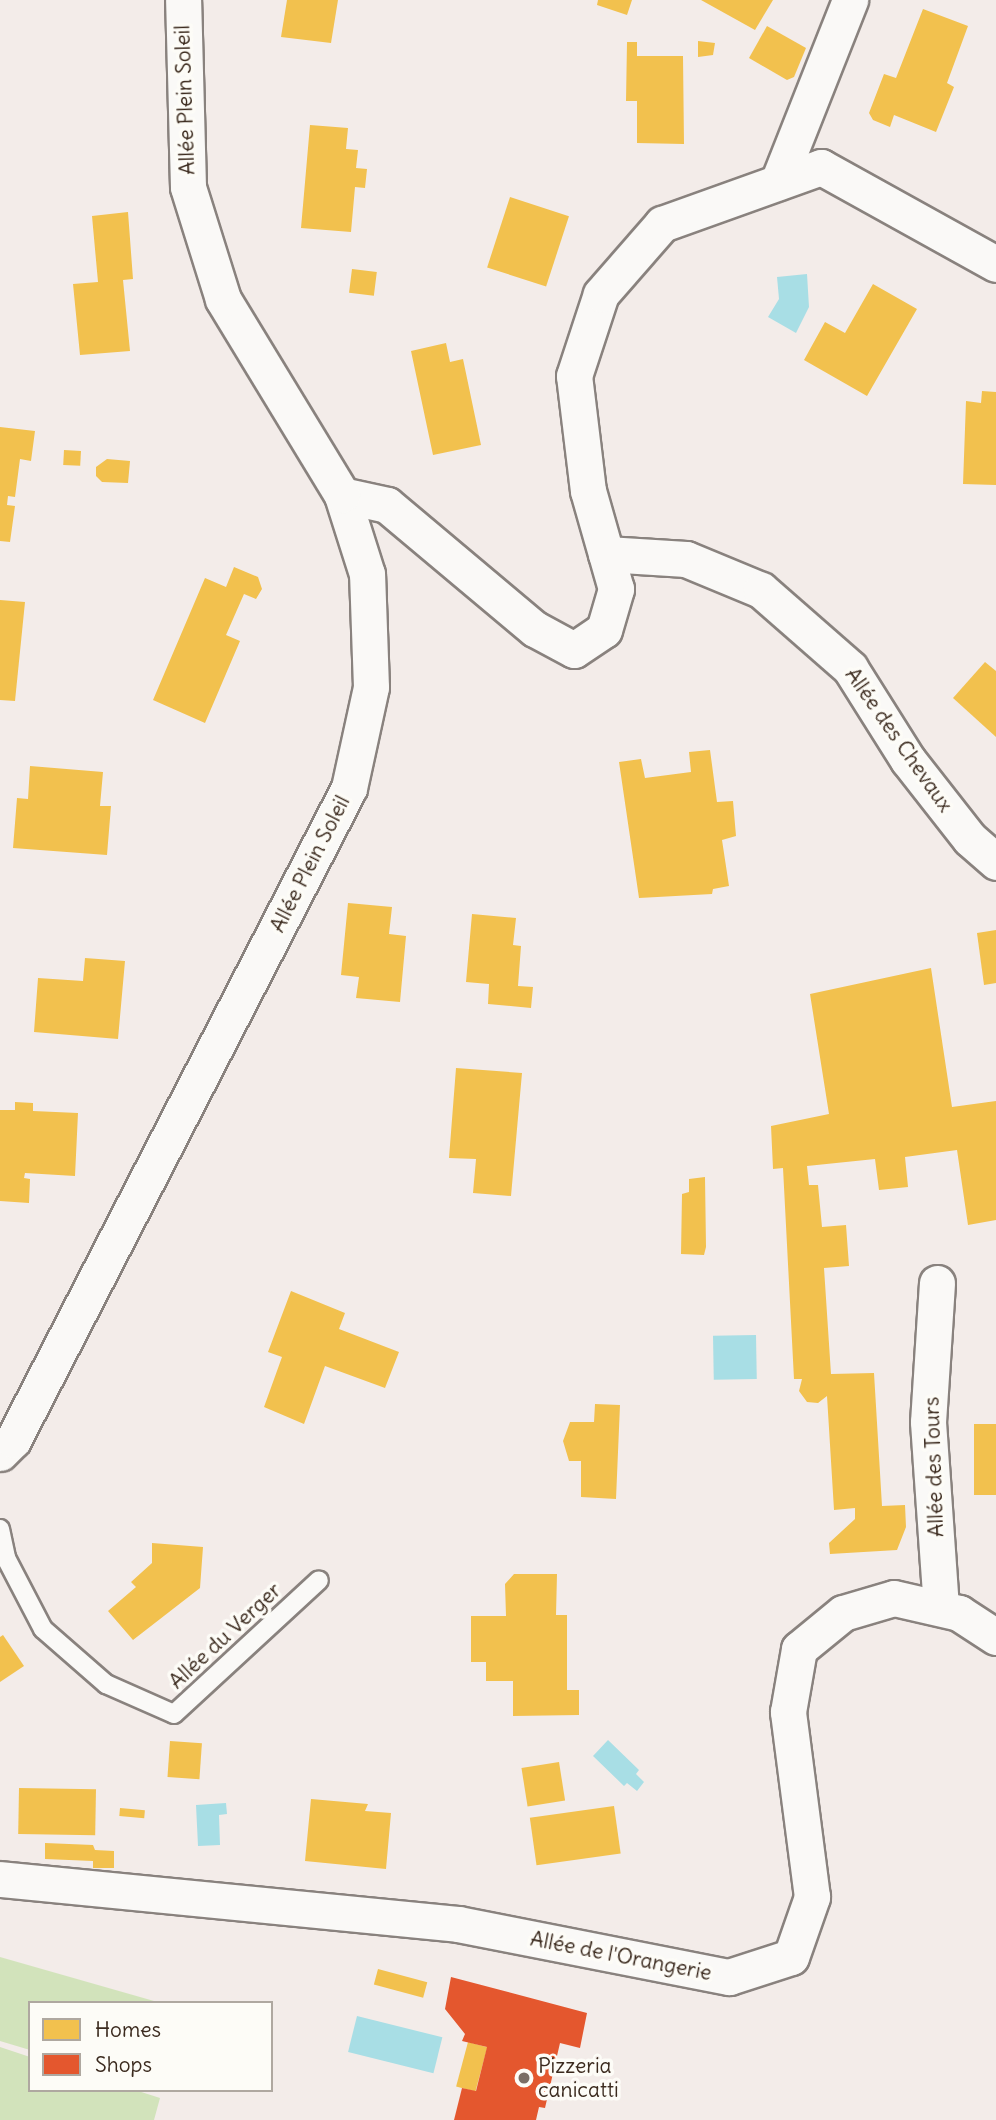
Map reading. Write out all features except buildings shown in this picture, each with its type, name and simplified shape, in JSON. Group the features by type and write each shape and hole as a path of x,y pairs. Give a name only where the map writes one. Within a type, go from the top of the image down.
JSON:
{"street":[{"name":"Allée Plein Soleil","path":"0,1454 13,1440 349,788 371,687 367,575 342,495 223,299 188,187 183,0"},
{"path":"778,182 850,0"},
{"path":"342,495 387,505 535,629 574,650 604,630 616,589 588,491 574,376 601,294 662,225 821,167 996,264"},
{"name":"Allée des Chevaux","path":"606,554 686,559 761,590 850,668 908,760 970,839 996,862"},
{"name":"Allée des Tours","path":"937,1283 928,1422 941,1608"},
{"name":"Allée de l'Orangerie","path":"0,1879 458,1924 729,1977 791,1957 812,1898 788,1712 799,1649 843,1613 894,1598 959,1613 996,1637"}],"lane":[{"name":"Allée du Verger","path":"0,1529 6,1558 43,1629 106,1684 174,1714 319,1580"}],"green space":[{"path":"0,1957 154,2001 28,2001 28,2049 0,2041"},
{"path":"0,2047 28,2056 28,2092 141,2092 160,2098 154,2120 0,2120"}],"water":[{"path":"807,274 809,307 796,333 768,317 779,299 777,277"},
{"path":"756,1335 757,1379 714,1380 713,1336"},
{"path":"608,1740 639,1770 636,1774 644,1782 637,1791 627,1783 624,1786 593,1756"},
{"path":"226,1803 227,1814 219,1815 220,1845 198,1846 196,1805"},
{"path":"357,2016 442,2037 433,2073 348,2052"}],"place":[{"name":"Pizzeria canicatti","path":"524,2078"}]}
